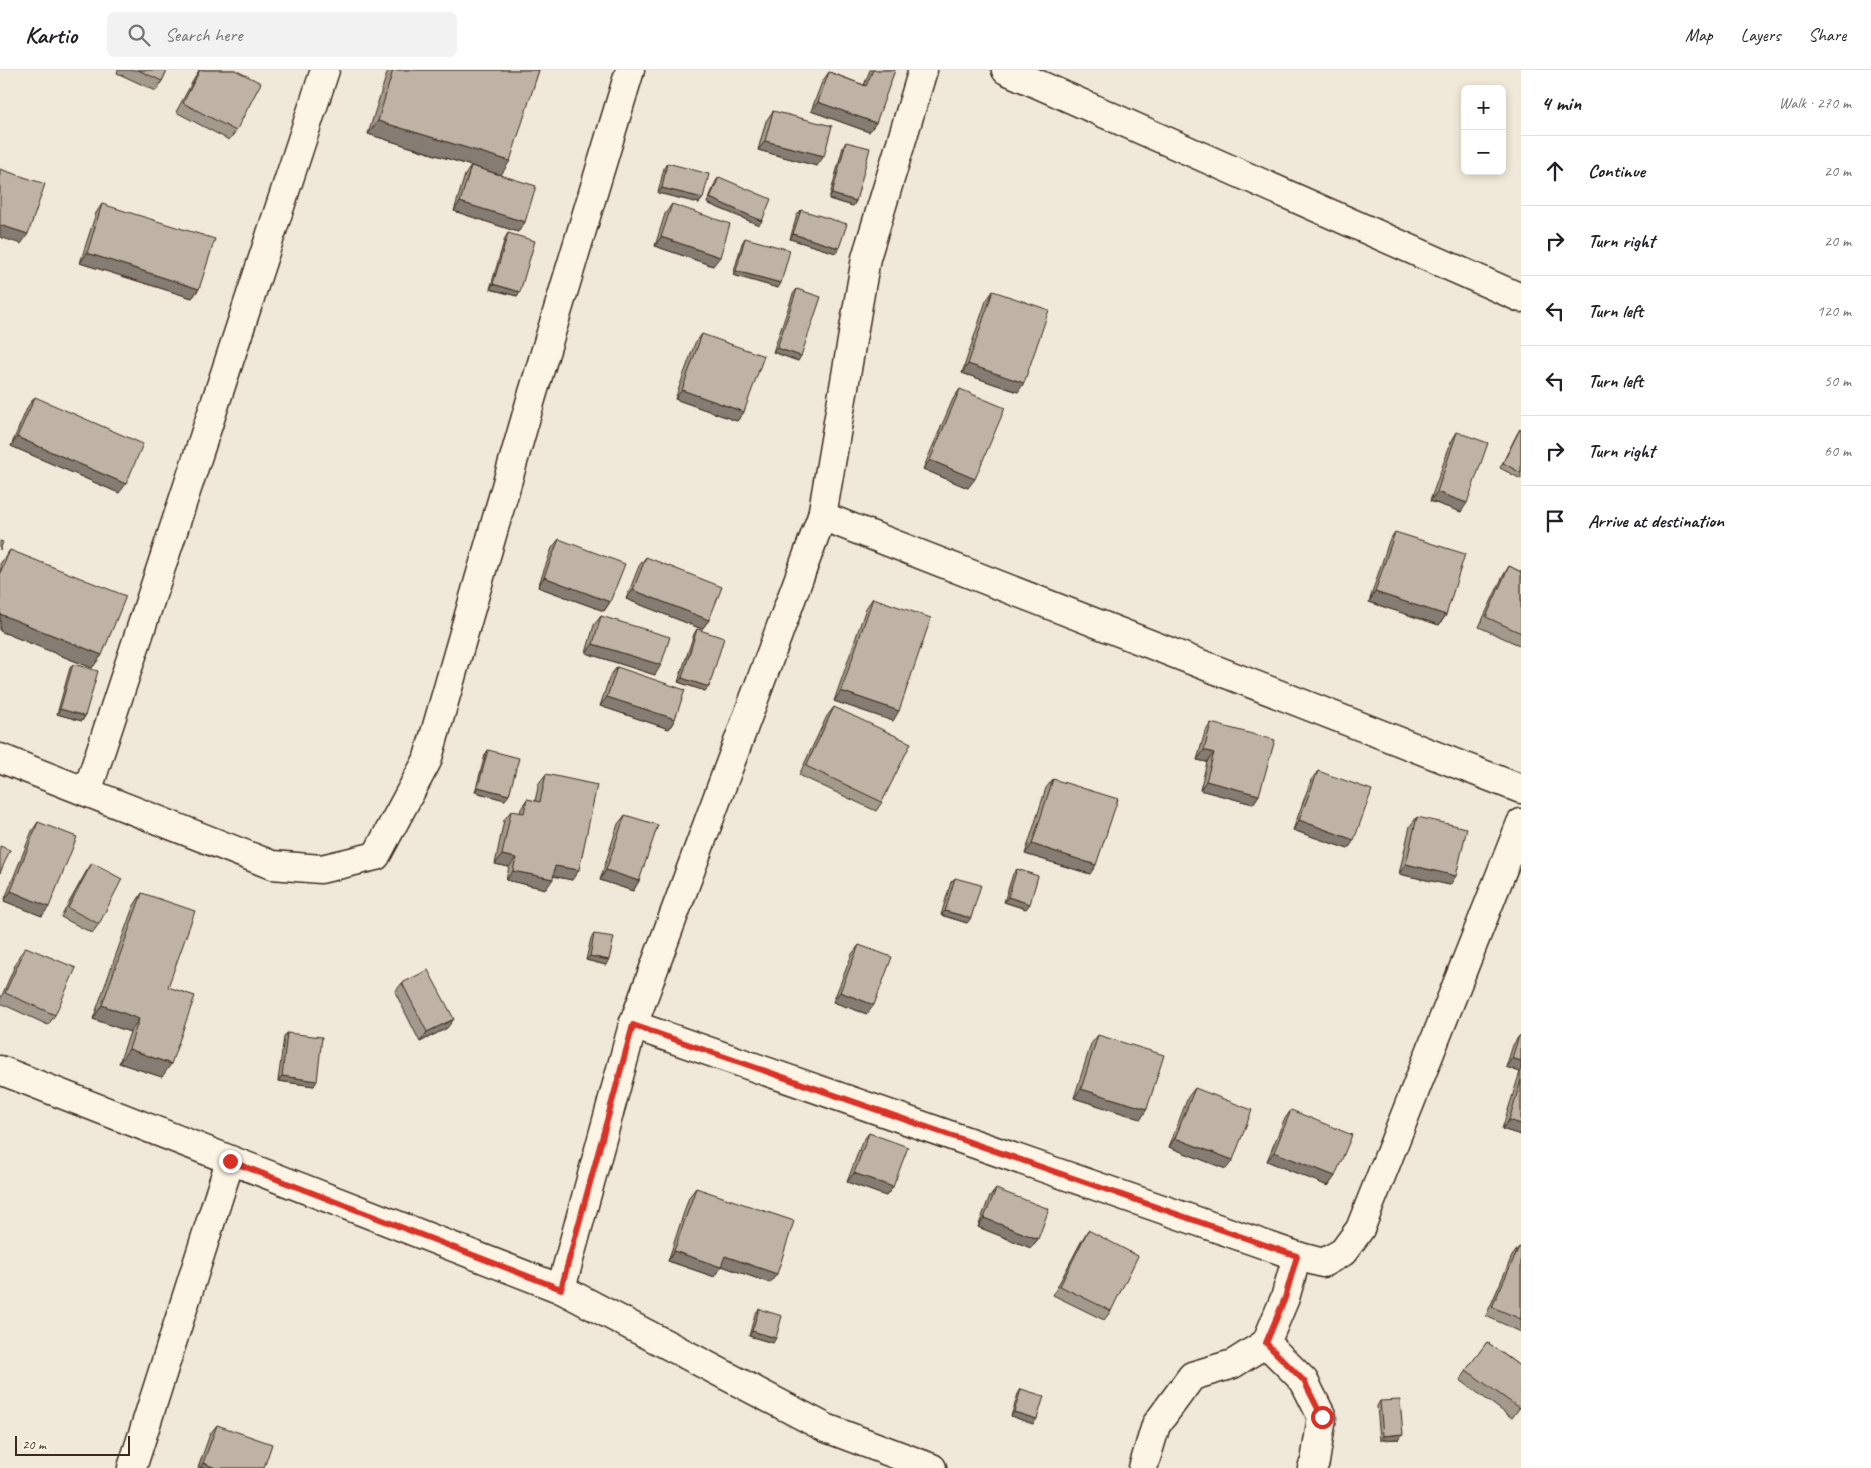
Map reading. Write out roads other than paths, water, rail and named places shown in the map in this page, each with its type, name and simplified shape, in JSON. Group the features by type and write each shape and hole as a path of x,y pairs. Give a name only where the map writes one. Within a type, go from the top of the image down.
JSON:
{"street":[{"path":"87,792 325,70"},
{"path":"0,758 272,865 321,869 376,856 427,761 529,406 630,70"},
{"path":"561,1289 633,1025 822,516 866,258 923,70"},
{"path":"1006,70 1521,298"},
{"path":"822,516 1521,789"},
{"path":"633,1025 1297,1256 1323,1263 1344,1252 1360,1229 1521,823"},
{"path":"0,1070 561,1289 826,1428 932,1468"},
{"path":"132,1468 230,1161"},
{"path":"1143,1468 1156,1425 1192,1376 1233,1364 1266,1343 1285,1298 1297,1256"},
{"path":"1266,1343 1304,1381 1322,1417 1315,1462 1312,1468"}]}
